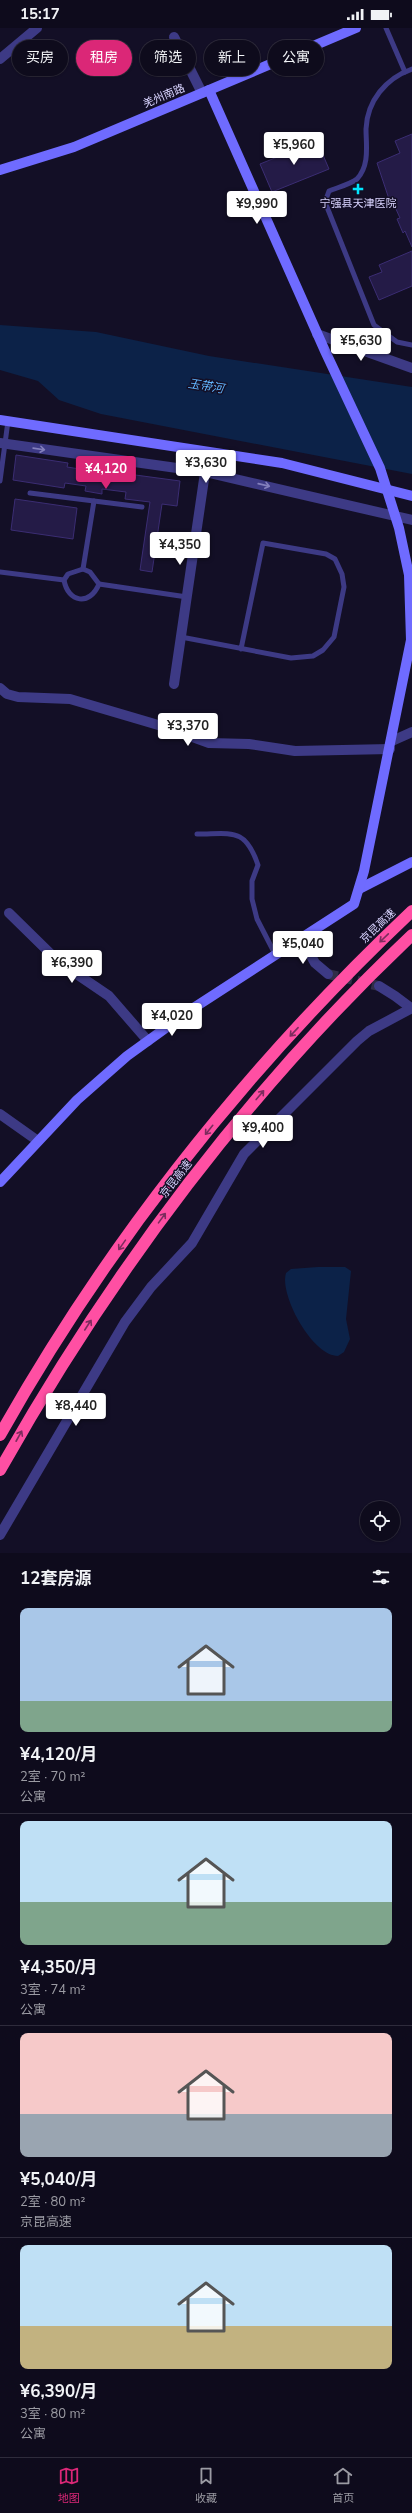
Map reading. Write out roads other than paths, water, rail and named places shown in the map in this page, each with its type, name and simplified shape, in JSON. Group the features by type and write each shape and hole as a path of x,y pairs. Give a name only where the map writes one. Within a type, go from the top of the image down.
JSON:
{"highway":[{"name":"京昆高速","path":"0,1435 84,1299 130,1233 185,1160 279,1048 345,977 412,911"},
{"name":"京昆高速","path":"0,1470 50,1384 98,1308 179,1195 291,1059 356,989 412,935"}],"street":[{"path":"0,59 37,28"},
{"name":"羌州南路","path":"1,167 61,152 354,28"},
{"path":"0,1182 94,1083 148,1040 275,954 354,904 359,889 391,745 411,640 409,574 396,517 380,468 205,92 174,37"},
{"path":"317,334 412,368"},
{"path":"4,421 282,463 388,492 412,496"},
{"path":"3,444 205,472 412,520"},
{"path":"174,684 208,452"},
{"path":"0,688 7,694 18,697 70,699 165,727 209,743 249,744 295,751 391,745 412,732"},
{"path":"359,889 412,862"},
{"path":"9,913 59,962 109,996 148,1040"},
{"path":"301,938 315,963 328,974"},
{"path":"0,1536 125,1322 151,1287 192,1243 244,1154 357,1040 369,1031 412,1008 379,986"},
{"path":"0,1114 38,1141"}],"lane":[{"path":"386,28 405,72"},
{"path":"412,69 384,86 370,107 366,127 368,148 364,166 356,179 329,191 325,202 374,326 397,342 412,345"},
{"path":"0,481 4,421"},
{"path":"30,493 142,508"},
{"path":"82,569 94,501"},
{"path":"181,637 242,649 303,659 323,650 334,637 344,587 342,574 335,559 326,554 263,543 242,649"},
{"path":"99,584 96,593 89,598 80,599 71,596 65,589 64,580 68,574 82,569 90,572 99,584 187,597"},
{"path":"0,572 64,580"},
{"path":"197,834 235,834 244,838 258,865 251,892 258,919 275,954"}],"water":[{"name":"玉带河","path":"0,325 96,332 209,356 412,387 412,474 101,414 59,400 38,381 0,370"},
{"path":"345,1267 351,1271 346,1319 350,1339 344,1352 338,1356 328,1353 318,1346 308,1335 293,1308 285,1283 286,1273 291,1269"}],"tunnel":[{"path":"328,974 379,986"}],"place":[{"name":"宁强县天津医院","path":"358,189"}]}
